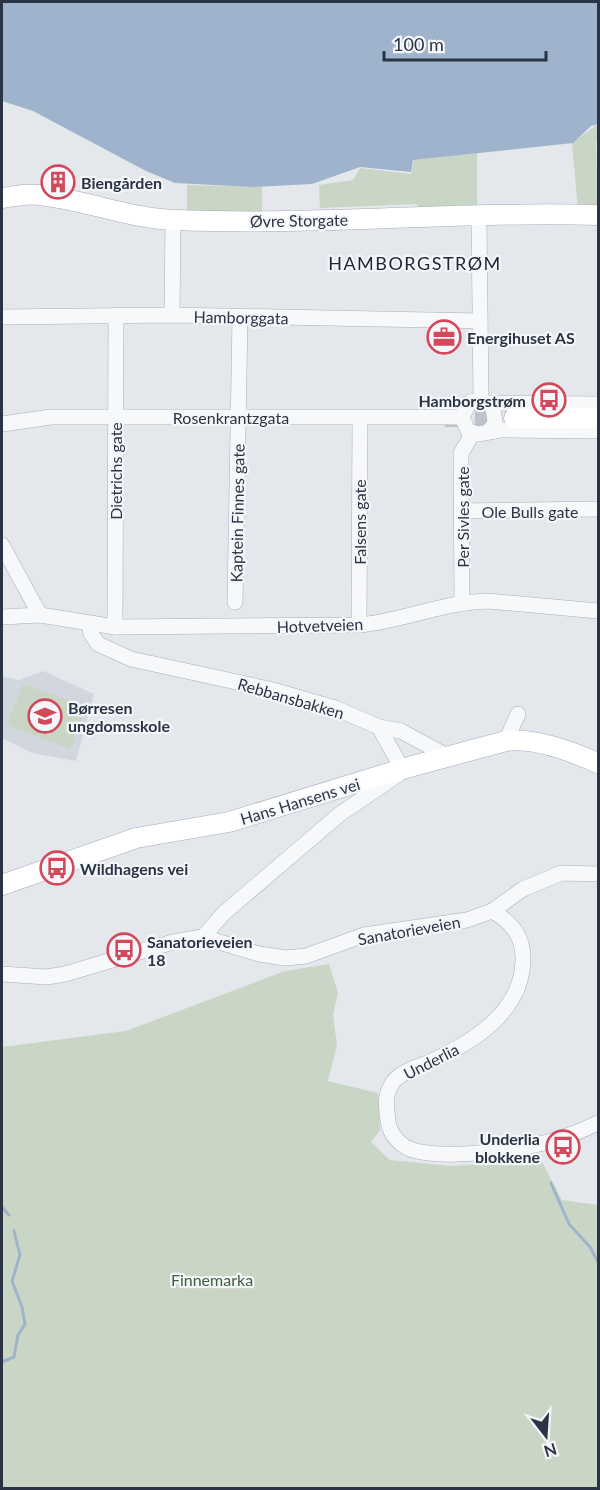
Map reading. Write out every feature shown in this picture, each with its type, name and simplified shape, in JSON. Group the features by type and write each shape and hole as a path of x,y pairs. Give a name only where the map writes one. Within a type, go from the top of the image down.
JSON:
{"main road":[{"name":"Øvre Storgate","path":"2,198 36,194 149,218 173,220 314,221 598,215"},
{"path":"514,418 598,418"},
{"name":"Hans Hansens vei","path":"2,885 136,838 229,822 402,769 506,741 523,740 598,763"}],"street":[{"path":"479,216 480,321 485,402 496,417 481,432"},
{"path":"172,315 173,220"},
{"name":"Dietrichs gate","path":"115,627 116,315"},
{"name":"Hamborggata","path":"2,317 172,315 480,321"},
{"name":"Kaptein Finnes gate","path":"235,602 240,316"},
{"path":"598,404 470,402 462,417 465,427 481,432 598,431"},
{"name":"Rosenkrantzgata","path":"2,424 51,417 462,417"},
{"name":"Falsens gate","path":"359,625 360,418"},
{"name":"Per Sivles gate","path":"462,603 461,453 481,432"},
{"name":"Ole Bulls gate","path":"462,511 598,509"},
{"path":"2,545 40,615"},
{"name":"Hotvetveien","path":"2,618 40,615 115,627 359,625 392,621 462,603 488,601 598,614"},
{"name":"Rebbansbakken","path":"89,624 91,634 98,644 131,658 273,690 335,708 379,727 400,731 447,756"},
{"path":"506,741 518,714"},
{"path":"203,937 224,913 340,814 389,782 402,769 379,727"},
{"name":"Sanatorieveien","path":"2,974 47,977 65,974 173,942 203,937 259,954 286,958 306,956 364,935 467,920 492,911 523,889 561,873 598,874"},
{"path":"2,879 21,878"},
{"name":"Underlia","path":"492,911 517,931 523,951 522,969 514,995 501,1016 479,1035 395,1080 385,1098 388,1124 398,1142 416,1151 453,1153 530,1146 598,1123"}],"shaded area":[{"name":"Børresen ungdomsskole","path":"43,671 94,694 76,761 32,753 2,738 2,676 19,680"}],"green space":[{"path":"598,124 598,141 596,142 598,209 578,209 572,143"},
{"path":"477,153 477,210 420,211 417,204 320,208 319,185 353,180 360,168 411,174 414,160"},
{"path":"187,185 262,187 262,213 187,212"},
{"path":"23,684 86,707 70,749 7,725"},
{"name":"Finnemarka","path":"329,964 338,993 333,1015 337,1045 328,1081 378,1093 380,1130 371,1142 390,1160 451,1166 541,1160 562,1200 598,1205 598,1488 2,1488 2,1047 126,1031 285,971"}],"water":[{"path":"2,2 598,2 598,124 591,126 573,143 413,160 411,172 360,167 312,184 253,187 175,183 146,171 33,111 2,101"}],"waterway":[{"path":"551,1183 569,1224 590,1247 598,1262"},
{"path":"2,1207 9,1215"},
{"path":"2,1362 14,1357 18,1335 25,1324 22,1307 12,1281 20,1255 14,1231"}],"tunnel":[{"path":"445,417 511,418"}],"place":[{"name":"Biengården","path":"58,182"},
{"name":"Energihuset AS","path":"444,337"},
{"name":"Hamborgstrøm","path":"549,400"},
{"name":"Børresen ungdomsskole","path":"45,716"},
{"name":"Wildhagens vei","path":"57,868"},
{"name":"Sanatorieveien 18","path":"124,950"},
{"name":"Underlia blokkene","path":"563,1147"}],"district":[{"name":"HAMBORGSTRØM","path":"415,263"}]}
